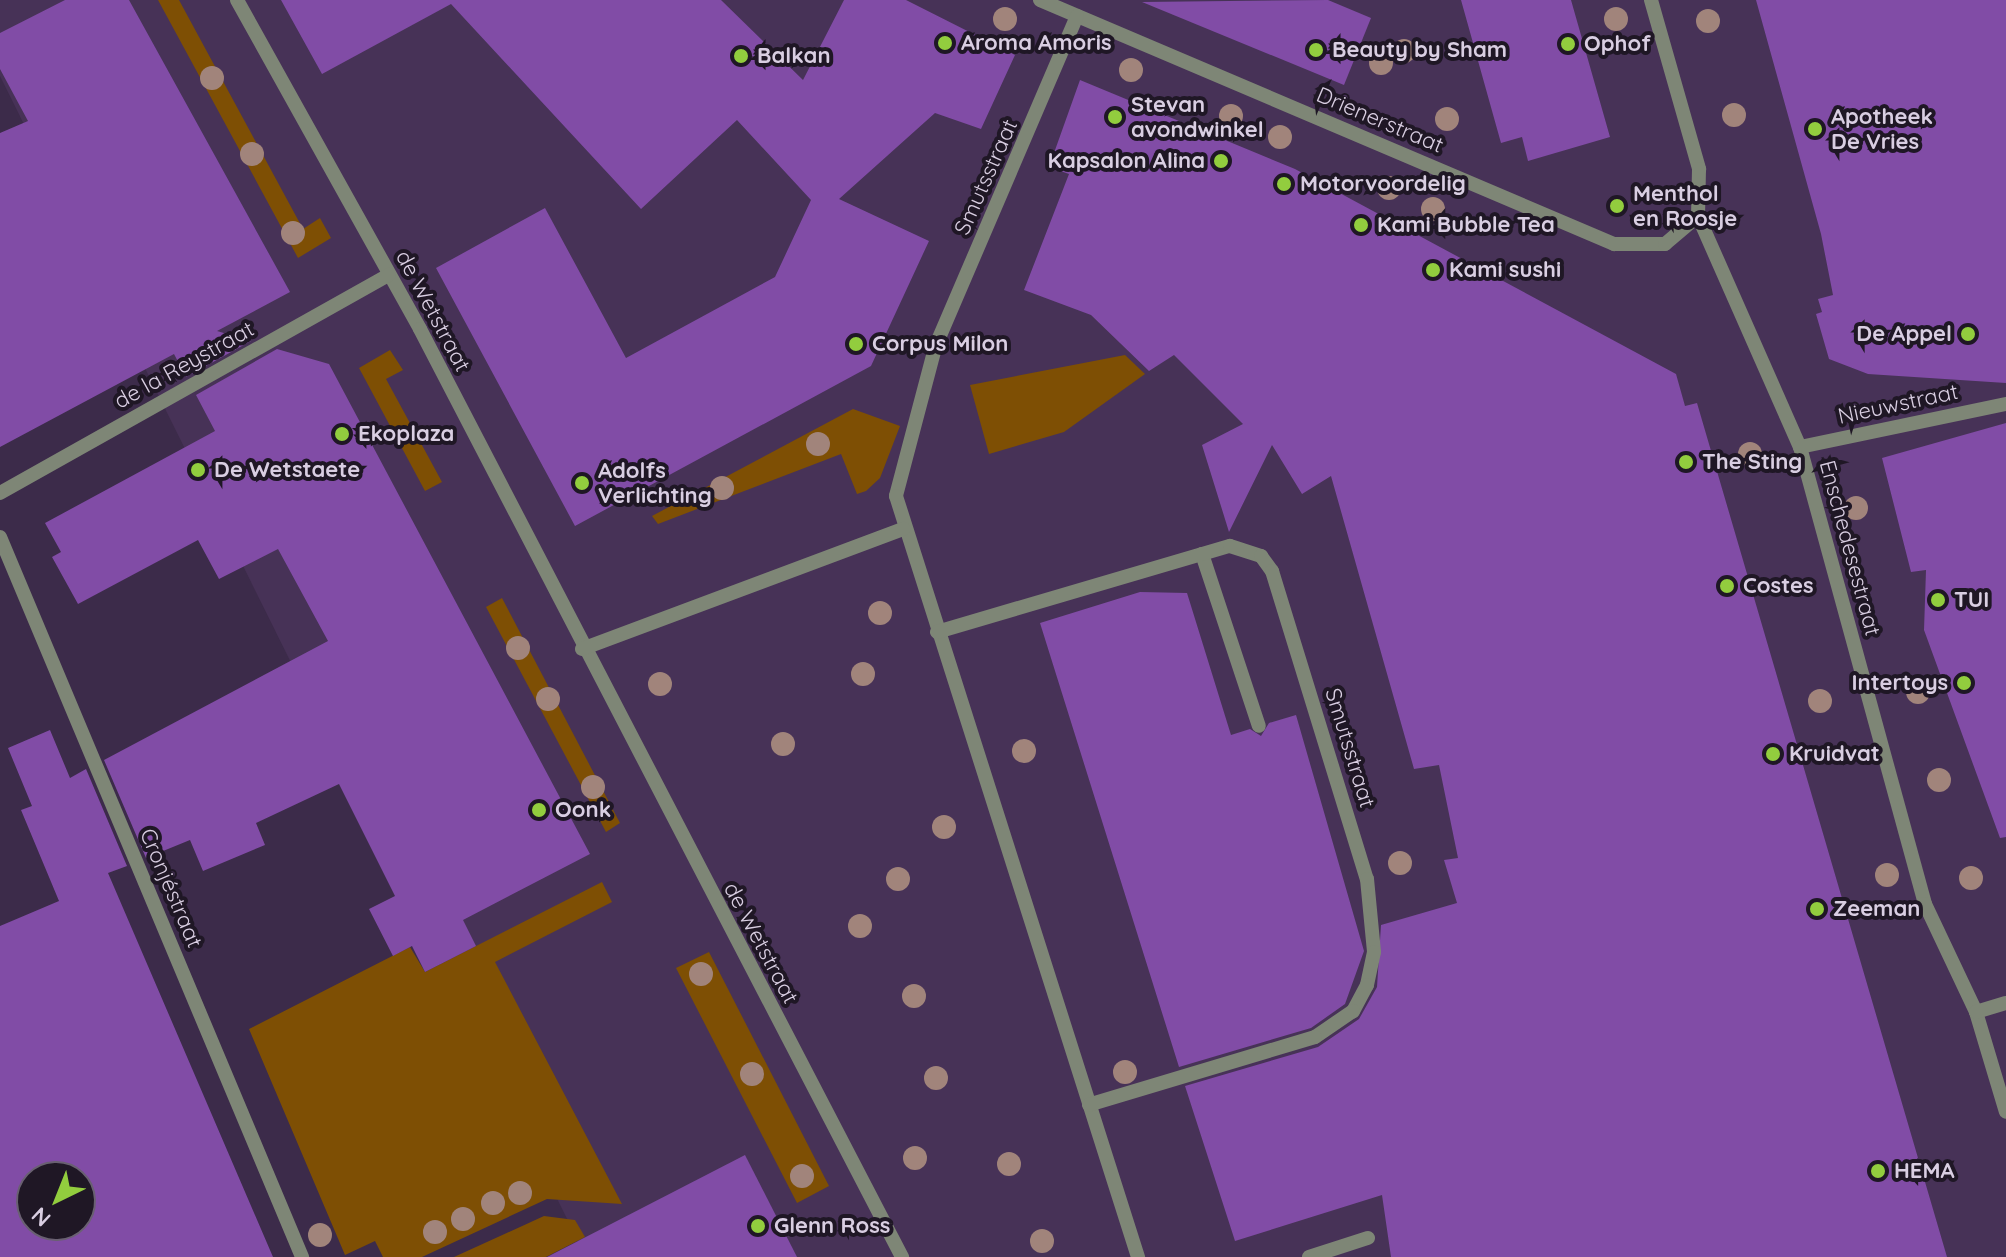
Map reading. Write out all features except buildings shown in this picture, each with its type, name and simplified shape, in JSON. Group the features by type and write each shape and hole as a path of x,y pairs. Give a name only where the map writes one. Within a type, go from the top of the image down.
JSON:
{"street":[{"name":"de Wetstraat","path":"237,0 389,275 902,1257"},
{"name":"Drienerstraat","path":"1040,0 1614,244 1665,244 1698,216"},
{"name":"Enschedesestraat","path":"1651,0 1699,169 1698,216 1800,447 1925,904 1976,1012 2006,1112"},
{"name":"Smutsstraat","path":"1077,16 935,348 896,496 903,529 1138,1257"},
{"name":"de la Reystraat","path":"0,493 389,275"},
{"name":"Nieuwstraat","path":"1800,447 2006,404"},
{"path":"582,649 903,529"},
{"name":"Cronjéstraat","path":"0,537 302,1257"},
{"name":"Smutsstraat","path":"937,632 1202,554 1245,547 1272,571 1367,879 1374,952 1367,985 1334,1027 1089,1105"},
{"path":"1202,554 1259,726"},
{"path":"1976,1012 2006,1003"},
{"path":"1309,1257 1368,1238"}],"shaded area":[{"path":"0,0 2006,0 2006,1257 586,1257 0,76"},
{"path":"158,0 179,0 303,229 320,218 331,238 298,258"},
{"path":"390,350 403,370 386,379 442,482 425,491 359,368"},
{"path":"1125,355 1145,374 1064,432 989,454 970,385"},
{"path":"853,409 900,426 880,478 866,491 857,494 841,454 658,524 652,516"},
{"path":"502,598 620,823 606,832 486,607"},
{"path":"602,882 612,902 495,962 622,1204 547,1199 422,1257 383,1257 375,1241 345,1255 249,1029 410,947 425,972"},
{"path":"709,952 829,1186 797,1203 676,968"},
{"path":"544,1216 575,1220 585,1237 546,1257 454,1257"}],"place":[{"name":"Aroma Amoris","path":"945,43"},
{"name":"Ophof","path":"1568,44"},
{"name":"Beauty by Sham","path":"1316,50"},
{"name":"Balkan","path":"741,56"},
{"name":"Stevan avondwinkel","path":"1115,117"},
{"name":"Apotheek De Vries","path":"1815,129"},
{"name":"Kapsalon Alina","path":"1221,161"},
{"name":"Motorvoordelig","path":"1284,184"},
{"name":"Menthol en Roosje","path":"1617,206"},
{"name":"Kami Bubble Tea","path":"1361,225"},
{"name":"Kami sushi","path":"1433,270"},
{"name":"De Appel","path":"1968,334"},
{"name":"Corpus Milon","path":"856,344"},
{"name":"Ekoplaza","path":"342,434"},
{"name":"The Sting","path":"1686,462"},
{"name":"De Wetstaete","path":"198,470"},
{"name":"Adolfs Verlichting","path":"582,483"},
{"name":"Costes","path":"1727,586"},
{"name":"TUI","path":"1938,600"},
{"name":"Intertoys","path":"1964,683"},
{"name":"Kruidvat","path":"1773,754"},
{"name":"Oonk","path":"539,810"},
{"name":"Zeeman","path":"1817,909"},
{"name":"HEMA","path":"1878,1171"},
{"name":"Glenn Ross","path":"758,1226"}]}
